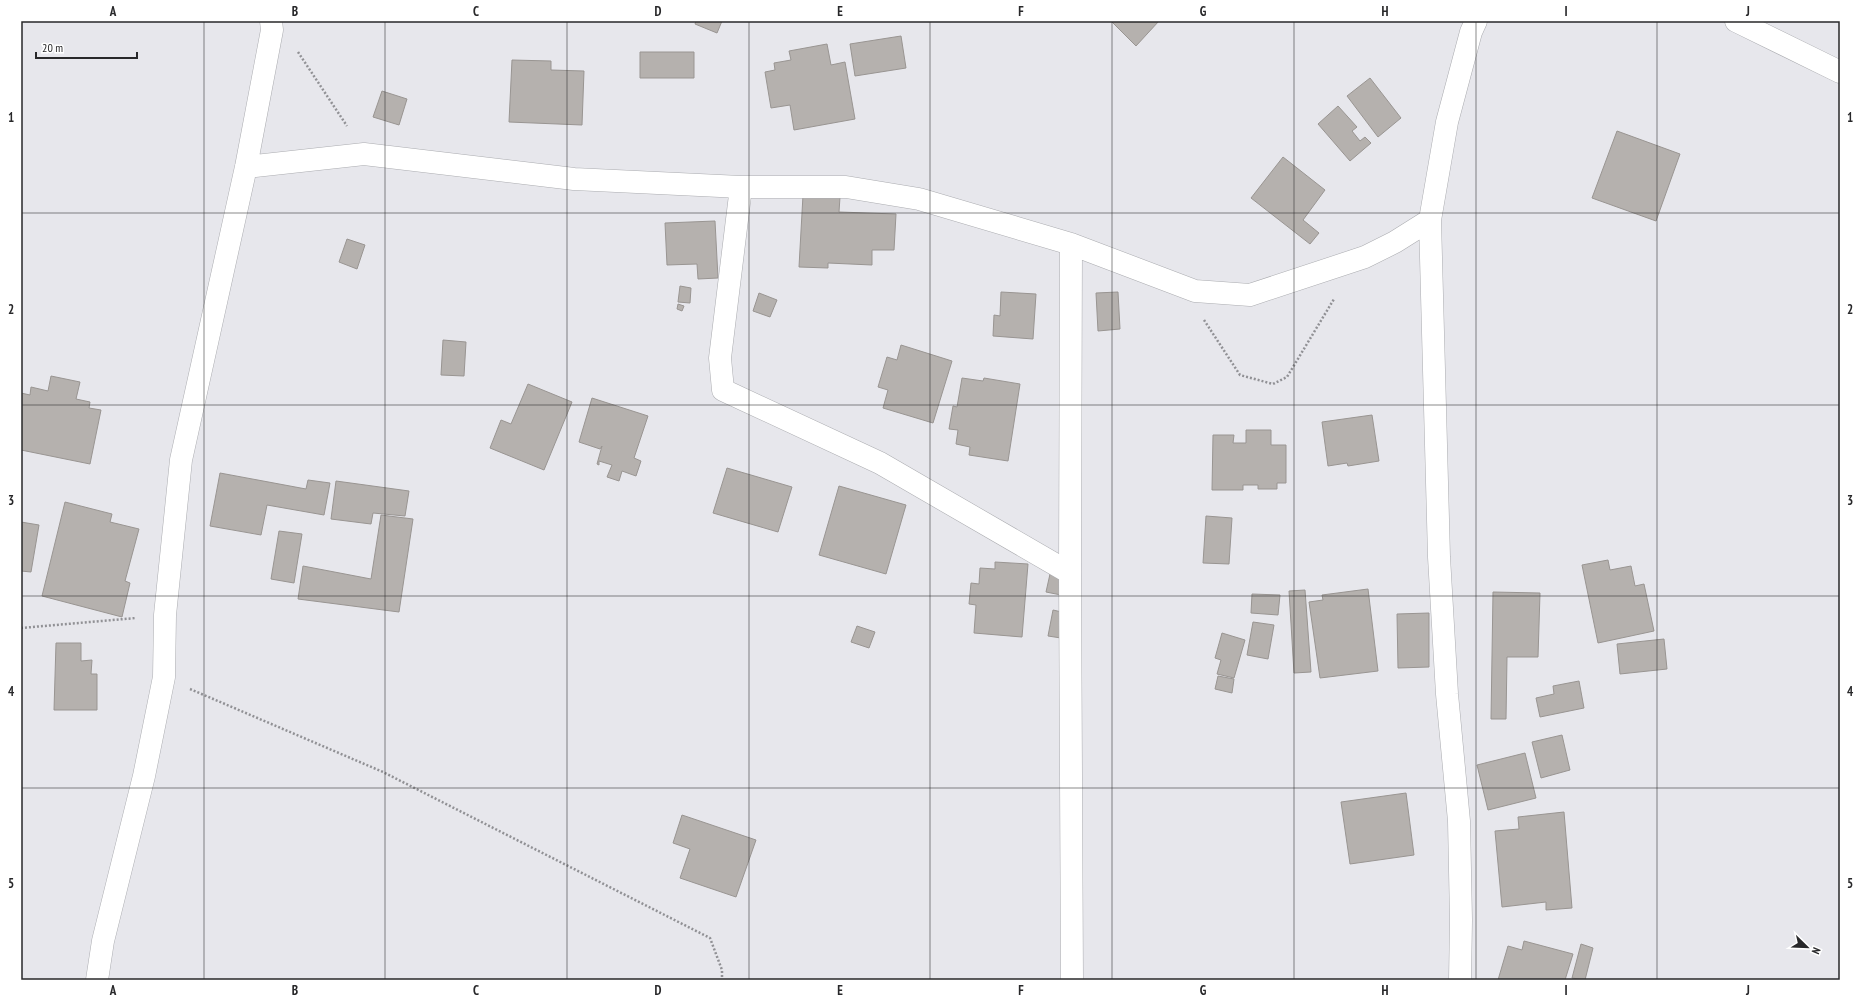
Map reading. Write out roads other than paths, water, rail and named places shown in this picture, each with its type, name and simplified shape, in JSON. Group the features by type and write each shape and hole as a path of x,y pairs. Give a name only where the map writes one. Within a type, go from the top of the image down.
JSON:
{"street":[{"path":"1460,980 1461,920 1459,821 1447,694 1439,558 1430,220 1447,122 1471,32 1476,21"},
{"path":"1736,21 1840,72"},
{"path":"97,980 103,941 144,776 164,677 165,615 181,460 246,167 272,26"},
{"path":"246,167 364,154 574,179 741,187 846,187 919,199 1072,244 1194,291 1250,295 1365,257 1395,242 1430,220"},
{"path":"741,187 720,358 723,390 880,463 1070,573"},
{"path":"1072,244 1070,573 1072,980"}]}
